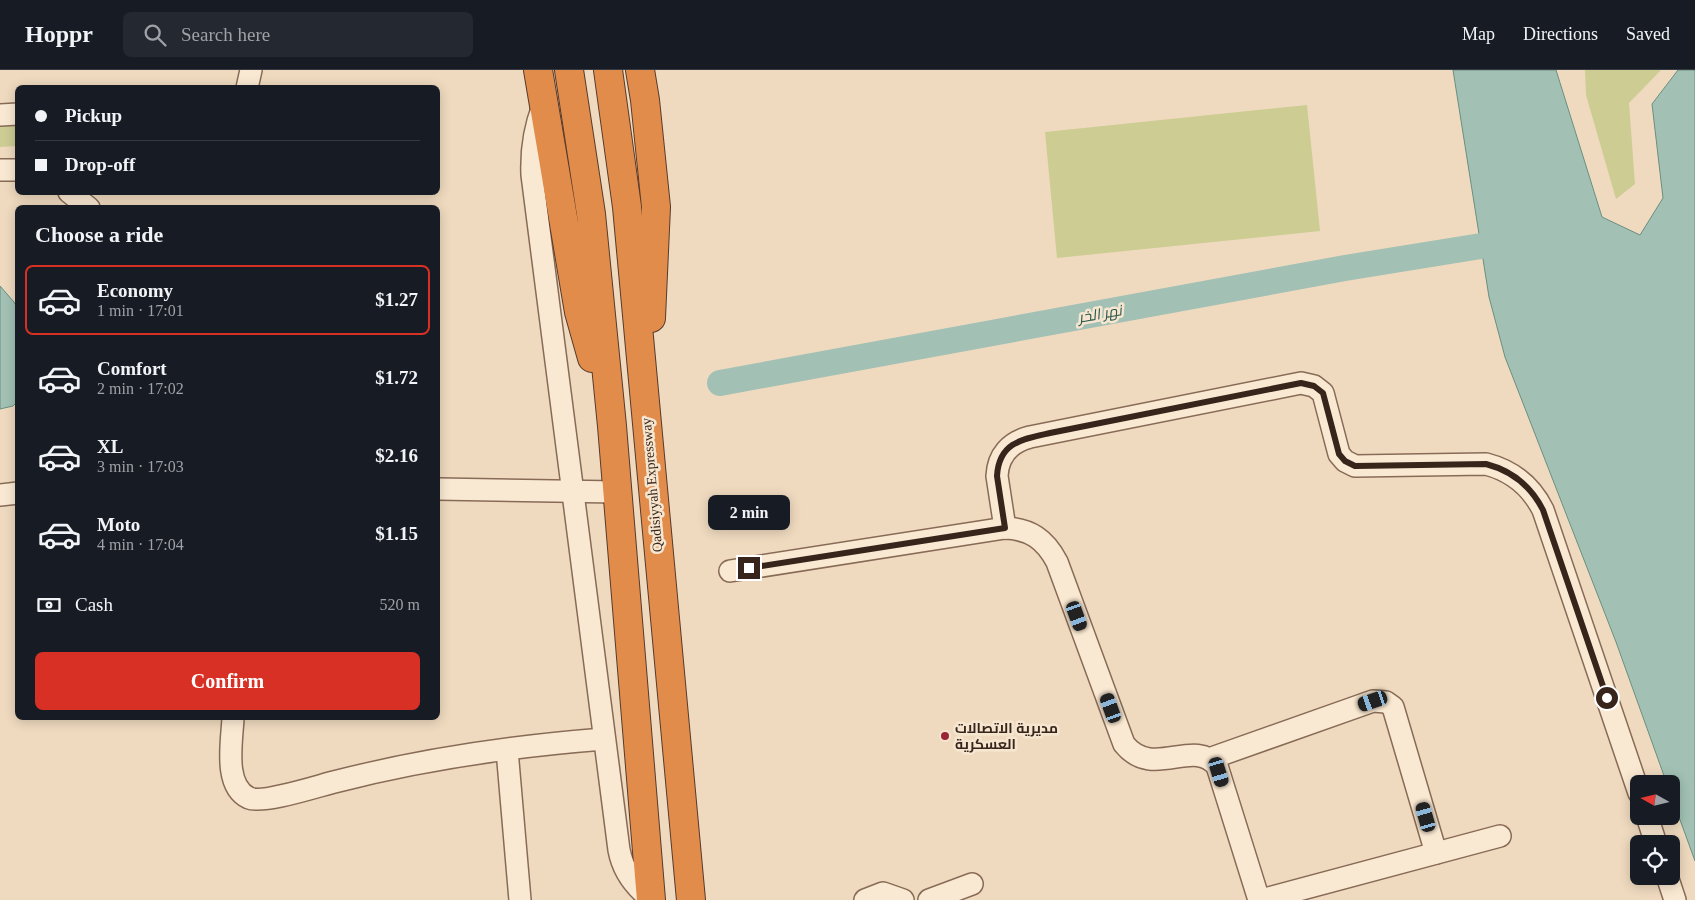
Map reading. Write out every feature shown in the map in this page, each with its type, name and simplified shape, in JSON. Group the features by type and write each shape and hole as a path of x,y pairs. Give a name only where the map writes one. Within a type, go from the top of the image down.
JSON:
{"highway":[{"path":"538,70 579,312 612,426"},
{"path":"569,70 591,214 612,426 651,900"},
{"name":"Qadisiyyah Expressway","path":"608,70 628,207 691,900"},
{"path":"640,70 656,207 647,420"}],"street":[{"path":"248,85 251,70"},
{"path":"544,104 535,132 532,175 604,739 620,858 628,876 651,900"},
{"path":"0,115 15,114"},
{"path":"0,170 15,170"},
{"path":"73,195 85,205"},
{"path":"1005,528 997,468 1003,454 1015,443 1030,437 1301,383 1314,386 1323,393 1339,454 1350,464 1355,466 1486,464 1497,467 1516,477 1532,492 1543,510 1633,775"},
{"path":"440,489 617,492"},
{"path":"0,495 15,493"},
{"path":"730,571 1005,528 1031,533 1042,540 1051,550 1057,562 1124,744 1128,750 1147,760 1199,755 1209,759 1216,766 1260,900 1500,836"},
{"path":"1209,759 1373,701 1386,702 1393,707 1436,853"},
{"path":"233,720 232,771 236,788 250,798 267,799 341,780 442,758 604,739"},
{"path":"507,750 520,900"},
{"path":"929,900 972,884"},
{"path":"1670,885 1675,900"},
{"path":"866,900 883,892 903,900"}],"shaded area":[{"path":"1453,70 1556,70 1602,217 1640,235 1663,198 1652,104 1678,70 1695,70 1695,861 1680,820 1680,775 1664,775 1616,642 1505,357 1489,297"},
{"path":"1585,70 1661,70 1629,103 1635,184 1616,199 1586,95"},
{"path":"1307,105 1320,231 1057,258 1045,132"},
{"path":"0,122 15,122 15,146 0,147"},
{"path":"0,286 15,304 15,404 0,409"}],"waterway":[{"name":"نهر الخر","path":"720,383 1345,268 1481,246"}],"place":[{"name":"مديرية الاتصالات العسكرية","path":"945,736"}],"route":[{"path":"749,568 1005,528 997,468 1008,448 1022,439 1308,383 1323,393 1339,454 1350,464 1355,466 1486,464 1497,467 1516,477 1532,492 1543,510 1607,698"}]}
